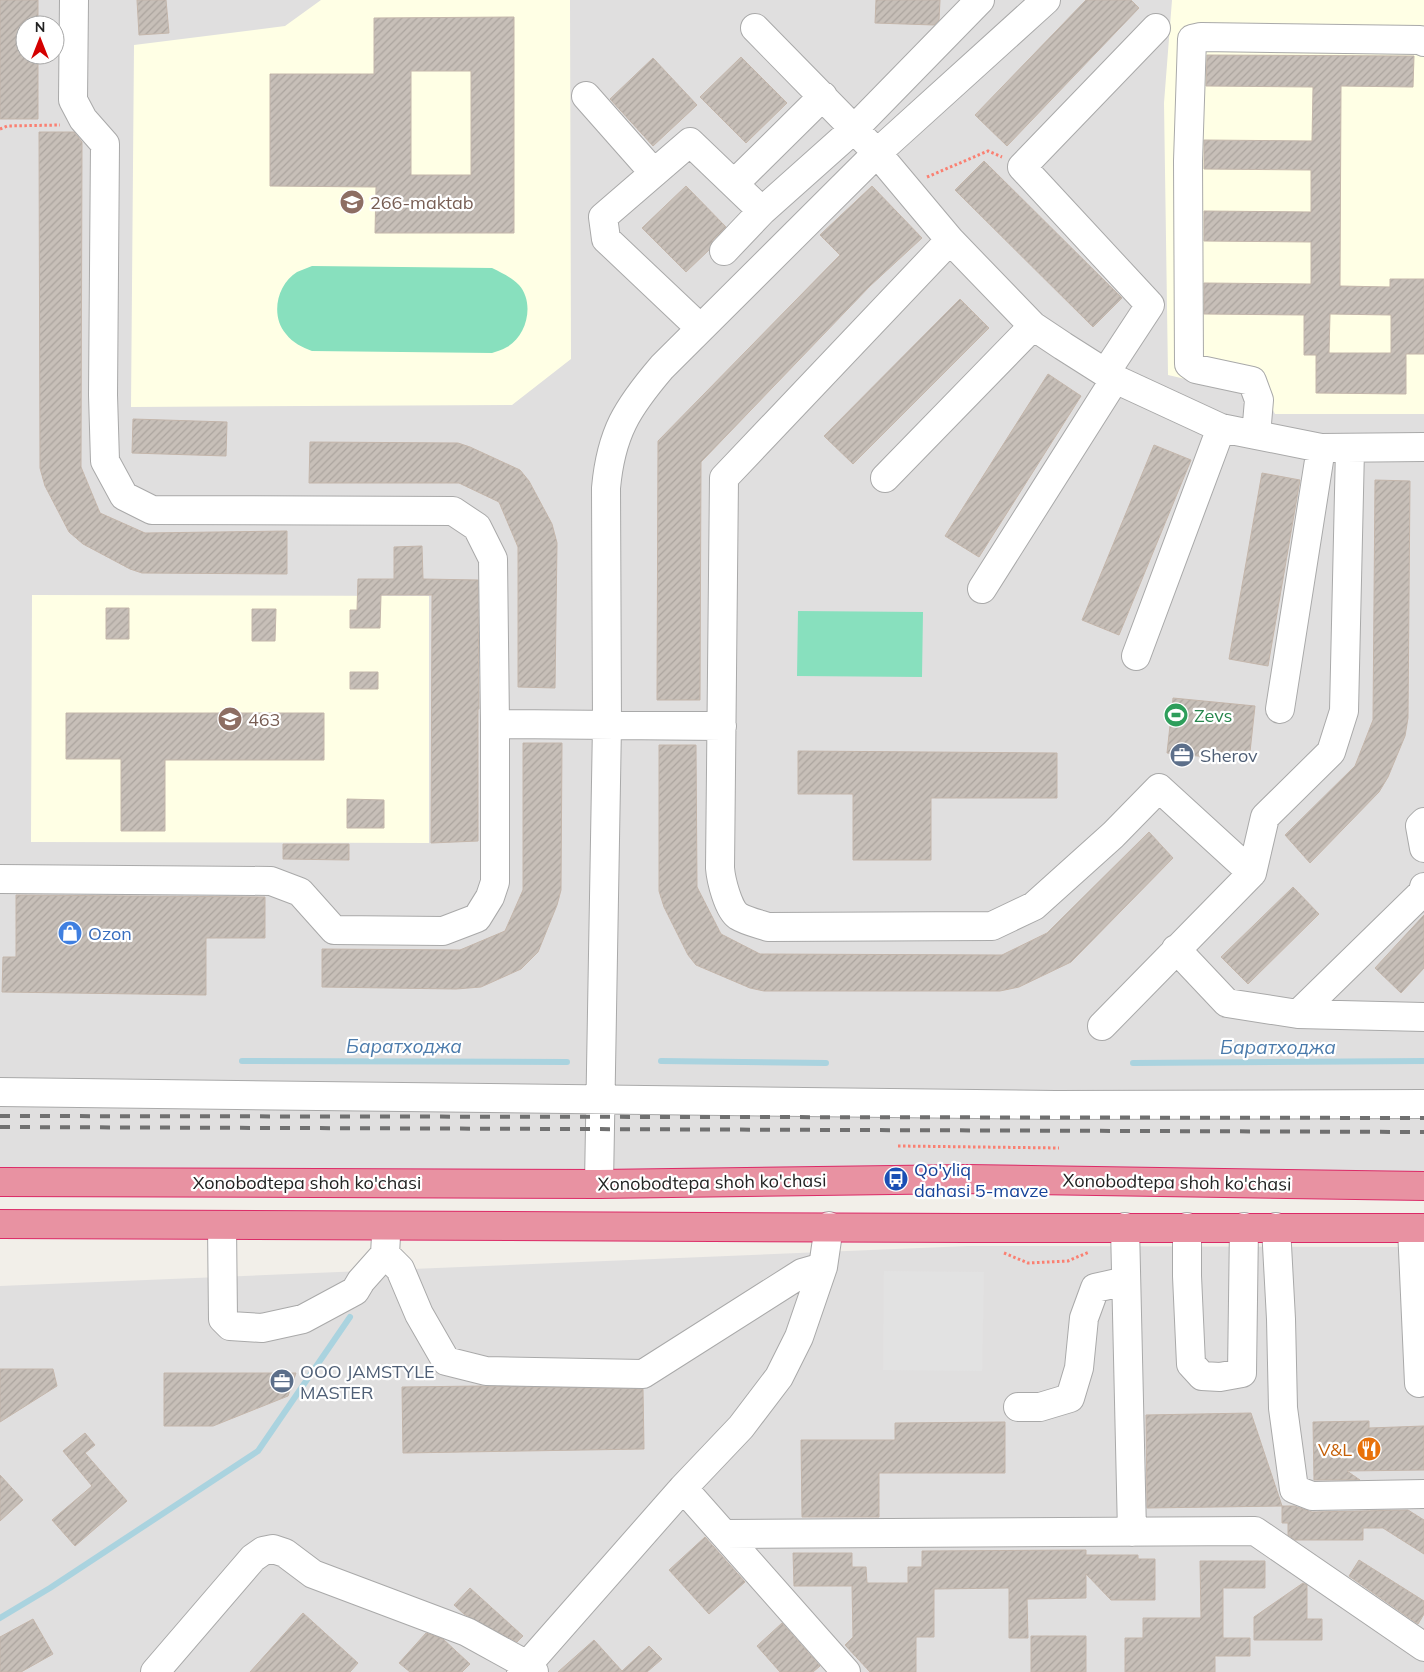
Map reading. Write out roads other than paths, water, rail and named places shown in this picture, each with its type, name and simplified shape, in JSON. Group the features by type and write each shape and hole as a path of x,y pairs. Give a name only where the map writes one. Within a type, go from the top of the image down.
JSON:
{"highway":[{"name":"Xonobodtepa shoh ko'chasi","path":"0,1182 599,1184 968,1179 1424,1186"},
{"path":"127,1182 127,1224"},
{"path":"0,1224 1418,1228"}],"street":[{"path":"0,879 271,880 300,892 334,930 443,931 477,918 490,897 495,882 493,559 477,527 453,511 152,510 124,496 105,461 105,144 83,119 73,100 74,0"},
{"path":"724,251 762,211 854,129 980,0"},
{"path":"599,1184 607,725 606,488 610,454 622,422 630,406 662,367 700,328 876,153 1046,0"},
{"path":"755,28 854,129 950,240 1033,326 1111,375 1154,398 1221,428 1321,448 1424,447"},
{"path":"982,589 1111,375 1150,305 1022,167 1156,28"},
{"path":"1256,435 1259,400 1252,381 1196,369 1189,364 1188,170 1192,39 1201,37 1420,40 1424,42"},
{"path":"586,96 654,173"},
{"path":"734,184 823,96"},
{"path":"700,328 606,239 603,217 690,142 762,211"},
{"path":"950,240 724,478 720,868 721,880 727,898 737,916 768,927 992,926 1034,906 1114,835 1159,788 1252,873"},
{"path":"885,478 1033,326"},
{"path":"1136,656 1221,428"},
{"path":"1280,709 1321,448"},
{"path":"1102,1026 1252,873 1265,817 1331,752 1344,711 1350,449"},
{"path":"495,724 722,726"},
{"path":"1424,822 1420,826 1424,848"},
{"path":"1298,1014 1423,892 1424,888"},
{"path":"1176,949 1227,1003 1298,1014 1424,1017"},
{"path":"0,1092 1055,1105 1424,1104"},
{"path":"222,1225 223,1319 230,1326 262,1328 303,1319 355,1291 361,1281 385,1254 386,1226"},
{"path":"155,1672 253,1558 263,1551 273,1549 285,1553 313,1574 467,1632 527,1670 683,1488 741,1427 779,1377 799,1337 823,1267 829,1226"},
{"path":"1125,1227 1132,1532"},
{"path":"1187,1227 1186,1276 1191,1364 1202,1376 1220,1377 1242,1373 1244,1227"},
{"path":"1276,1228 1283,1408 1294,1489 1312,1496 1424,1494"},
{"path":"1418,1228 1420,1383"},
{"path":"385,1254 400,1269 419,1314 446,1361 486,1371 643,1374 802,1273 823,1267"},
{"path":"1018,1407 1040,1407 1070,1398 1079,1368 1084,1318 1094,1288 1126,1281"},
{"path":"683,1488 846,1672"},
{"path":"724,1534 1255,1531 1424,1647"}],"waterway":[{"name":"Баратходжа","path":"242,1061 567,1062"},
{"name":"Баратходжа","path":"661,1061 826,1063"},
{"name":"Баратходжа","path":"1133,1063 1424,1061"},
{"path":"0,1618 50,1588 258,1451 350,1317"}],"railway":[{"path":"0,1116 1424,1118"},
{"path":"0,1127 1424,1132"}],"place":[{"name":"266-maktab","path":"352,202"},
{"name":"Zevs","path":"1176,715"},
{"name":"463","path":"230,719"},
{"name":"Sherov","path":"1182,755"},
{"name":"Ozon","path":"70,933"},
{"name":"Qo'yliq dahasi 5-mavze","path":"896,1179"},
{"name":"OOO JAMSTYLE MASTER","path":"282,1381"},
{"name":"V&L","path":"1369,1449"}]}
